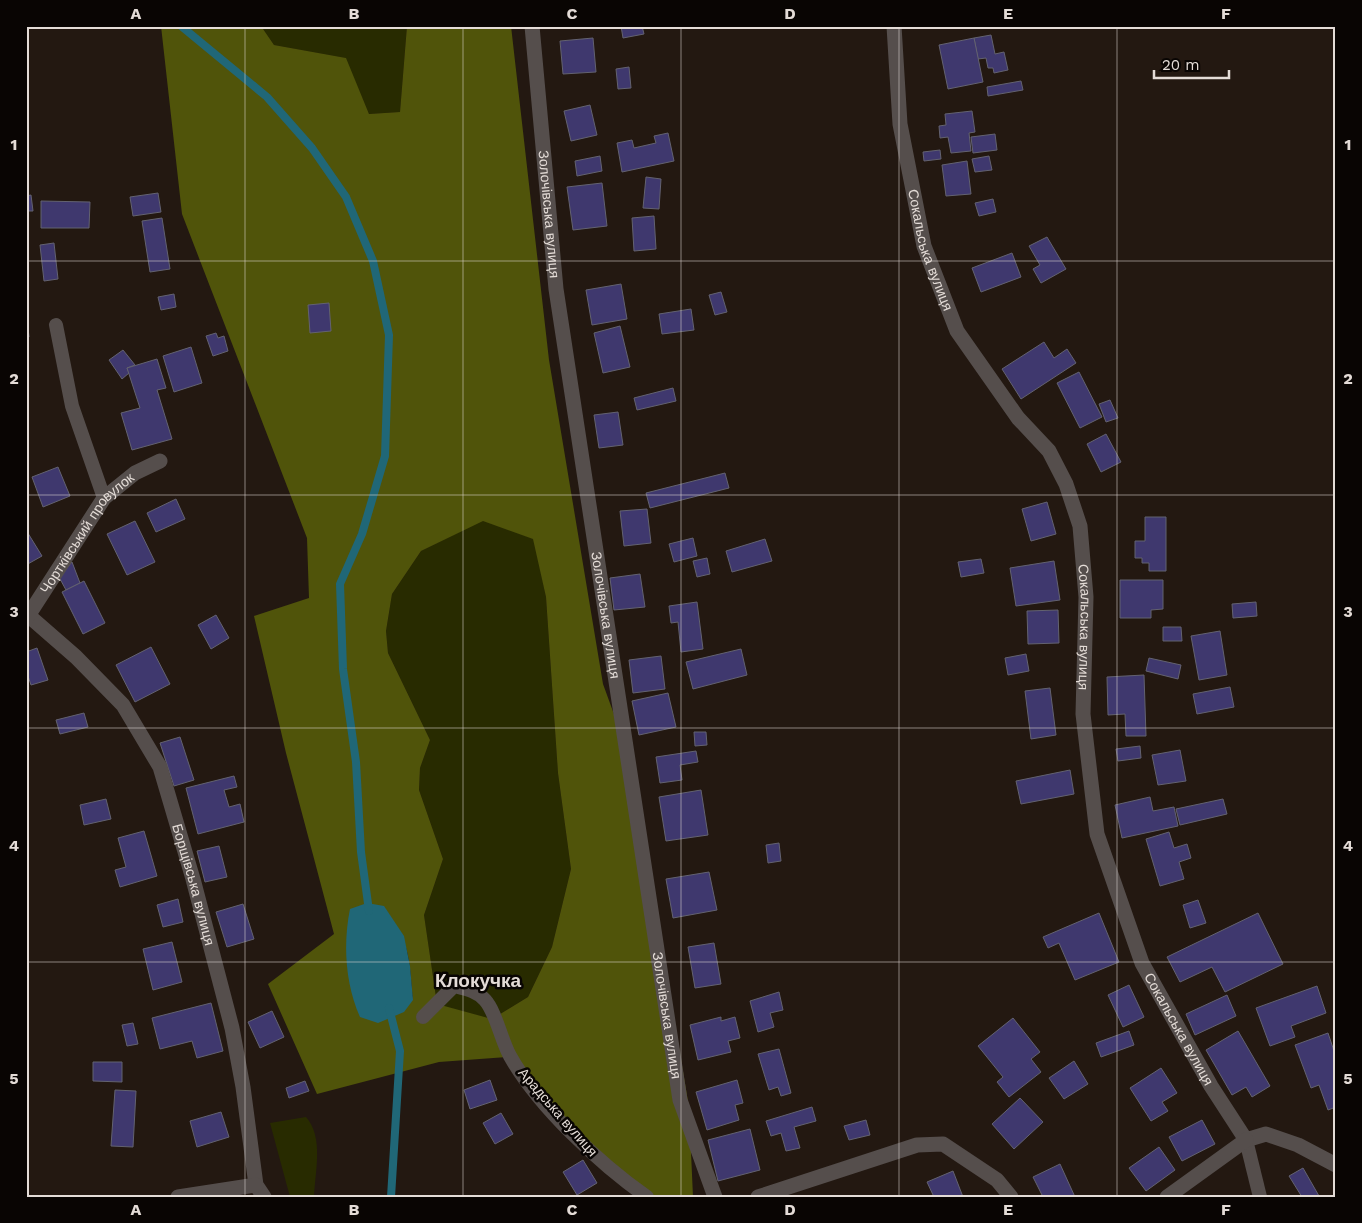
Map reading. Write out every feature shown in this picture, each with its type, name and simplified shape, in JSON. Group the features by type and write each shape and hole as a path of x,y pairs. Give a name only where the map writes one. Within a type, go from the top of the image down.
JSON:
{"street":[{"name":"Золочівська вулиця","path":"532,26 556,289 680,1100 715,1197"},
{"name":"Сокальська вулиця","path":"894,26 900,124 924,246 957,331 1018,418 1049,451 1066,484 1080,526 1086,597 1083,714 1097,834 1142,963 1211,1086 1246,1140"},
{"name":"Чортківський провулок","path":"28,618 104,498 136,473 160,461"},
{"name":"Борщівська вулиця","path":"28,618 76,657 123,705 160,767 193,879 232,1028 260,1191"},
{"path":"1167,1197 1246,1140 1266,1134 1298,1145 1336,1164"},
{"path":"758,1197 917,1144 943,1144 997,1180 1011,1197"},
{"path":"178,1197 260,1191"}],"lane":[{"path":"56,325 72,406 104,498"},
{"name":"Арадська вулиця","path":"422,1017 454,986 474,991 486,1001 510,1055 534,1090 596,1156 647,1197"},
{"path":"1246,1140 1260,1197"}],"green space":[{"path":"261,26 407,26 400,112 369,114 345,58 274,45"},
{"path":"483,520 534,539 546,597 558,773 571,869 552,947 528,997 492,1019 437,1005 424,915 443,859 419,790 420,768 430,740 388,653 386,631 392,594 421,551"},
{"path":"306,1117 312,1125 317,1145 314,1197 290,1197 270,1123"}],"shaded area":[{"path":"161,26 261,26 274,45 346,58 369,114 400,112 407,26 511,26 549,360 603,684 631,761 689,1107 693,1197 641,1197 507,1057 439,1062 317,1094 268,984 334,934 286,753 254,616 309,598 307,538 182,214","holes":["483,521 533,539 546,597 558,773 571,869 552,947 528,997 492,1019 437,1004 424,915 443,859 419,790 420,768 430,740 388,653 386,631 392,594 421,551","394,923 400,932 407,950 413,1000"]}],"water":[{"path":"367,903 384,906 404,936 410,966 413,1000 404,1012 378,1023 360,1017 348,977 346,936 350,909"}],"building":[{"path":"621,26 642,26 644,34 623,38"},
{"path":"991,35 995,54 1004,52 1008,70 994,73 993,68 988,68 986,58 978,59 974,38"},
{"path":"593,38 596,72 563,74 560,41"},
{"path":"974,38 983,82 948,89 939,45"},
{"path":"629,67 631,88 618,89 616,69"},
{"path":"1021,81 1023,90 988,96 987,87"},
{"path":"590,105 597,135 571,141 564,111"},
{"path":"972,111 975,132 969,133 971,151 951,153 948,137 940,138 939,126 946,125 945,114"},
{"path":"668,133 674,161 622,172 617,143 632,140 634,148 656,143 654,136"},
{"path":"995,134 997,150 973,153 971,137"},
{"path":"940,150 941,159 924,161 923,152"},
{"path":"600,156 602,171 577,176 575,161"},
{"path":"989,156 992,170 975,172 972,159"},
{"path":"967,161 971,194 946,196 942,165"},
{"path":"646,177 661,179 659,209 643,208"},
{"path":"602,183 607,226 573,230 567,187"},
{"path":"158,193 161,212 133,216 130,197"},
{"path":"31,195 33,211 26,211 26,196"},
{"path":"993,199 996,212 979,216 975,203"},
{"path":"41,201 90,202 89,228 41,228"},
{"path":"654,216 656,249 634,251 632,218"},
{"path":"162,218 170,269 150,272 142,221"},
{"path":"1047,237 1066,269 1041,283 1033,269 1040,265 1029,246"},
{"path":"54,243 58,279 44,281 40,245"},
{"path":"1012,253 1021,277 981,292 972,268"},
{"path":"621,284 627,319 592,325 586,290"},
{"path":"721,292 727,312 715,315 709,295"},
{"path":"174,294 176,307 161,310 158,297"},
{"path":"329,303 331,331 310,333 308,305"},
{"path":"691,309 694,330 662,334 659,314"},
{"path":"26,310 29,337 26,337"},
{"path":"620,326 630,367 603,373 594,333"},
{"path":"216,333 218,338 224,336 228,351 213,356 206,336"},
{"path":"1044,342 1054,358 1067,349 1076,363 1021,399 1002,369"},
{"path":"191,347 202,383 174,392 163,356"},
{"path":"123,350 135,365 127,368 129,373 122,379 109,360"},
{"path":"157,359 166,388 157,390 172,439 132,450 121,413 140,408 127,368"},
{"path":"1079,372 1102,417 1080,428 1057,383"},
{"path":"673,388 676,401 637,410 634,398"},
{"path":"1110,400 1118,418 1106,422 1099,404"},
{"path":"618,412 623,445 599,448 594,415"},
{"path":"1106,434 1121,462 1101,472 1087,444"},
{"path":"58,467 70,496 43,507 32,477"},
{"path":"725,473 729,488 650,508 646,493"},
{"path":"176,499 185,519 156,532 147,513"},
{"path":"1047,502 1056,534 1031,541 1022,509"},
{"path":"647,509 651,543 624,546 620,511"},
{"path":"1145,517 1166,517 1166,571 1149,571 1149,563 1142,563 1142,558 1135,558 1135,541 1145,541"},
{"path":"135,521 155,562 127,575 107,534"},
{"path":"26,530 42,556 26,565"},
{"path":"693,538 697,556 674,562 669,544"},
{"path":"765,539 772,561 732,572 726,551"},
{"path":"707,558 710,574 697,577 693,561"},
{"path":"981,559 984,573 961,577 958,562"},
{"path":"1054,561 1060,600 1016,606 1010,568"},
{"path":"72,562 80,583 66,590 59,577"},
{"path":"640,574 645,607 614,610 610,578"},
{"path":"1120,580 1163,580 1163,609 1151,610 1151,618 1120,618"},
{"path":"84,581 105,623 83,634 62,592"},
{"path":"697,602 703,649 681,652 678,622 671,623 669,606"},
{"path":"1256,602 1257,616 1233,618 1232,604"},
{"path":"1058,610 1059,643 1028,644 1027,611"},
{"path":"216,615 229,638 211,649 198,625"},
{"path":"1163,627 1181,627 1182,641 1163,641"},
{"path":"1220,631 1227,675 1199,680 1191,636"},
{"path":"151,647 170,684 135,702 116,665"},
{"path":"37,648 48,680 31,685 26,670 26,652"},
{"path":"741,649 747,675 693,689 686,662"},
{"path":"1026,654 1029,671 1008,675 1005,658"},
{"path":"661,656 665,689 633,693 629,660"},
{"path":"1149,658 1181,665 1178,679 1146,671"},
{"path":"1144,675 1146,736 1126,736 1125,714 1108,715 1107,677"},
{"path":"1230,687 1234,707 1197,714 1193,694"},
{"path":"1050,688 1056,735 1031,739 1025,691"},
{"path":"668,693 676,727 639,735 632,701"},
{"path":"84,713 88,727 60,734 56,720"},
{"path":"694,732 706,732 707,745 695,746"},
{"path":"180,737 194,780 174,786 160,743"},
{"path":"1140,746 1141,758 1118,761 1116,749"},
{"path":"1180,750 1186,781 1158,785 1152,755"},
{"path":"696,751 698,762 680,765 682,780 660,783 656,757"},
{"path":"1070,770 1074,794 1021,804 1016,781"},
{"path":"234,776 237,787 224,790 229,807 240,804 244,822 198,834 186,788"},
{"path":"701,790 708,835 666,841 659,797"},
{"path":"1150,797 1153,811 1174,807 1178,826 1122,838 1115,805"},
{"path":"106,799 111,819 84,825 80,805"},
{"path":"1223,799 1227,814 1180,825 1176,809"},
{"path":"144,831 157,876 120,887 115,870 126,867 118,838"},
{"path":"1169,832 1174,848 1187,844 1191,858 1179,862 1184,879 1160,886 1146,839"},
{"path":"779,843 781,861 768,863 766,845"},
{"path":"219,846 227,877 205,882 197,851"},
{"path":"709,872 717,910 673,918 666,879"},
{"path":"178,899 183,922 163,927 157,905"},
{"path":"1198,900 1206,923 1190,928 1183,905"},
{"path":"243,904 254,939 227,947 216,912"},
{"path":"1099,913 1119,962 1075,980 1059,943 1048,948 1043,937"},
{"path":"1258,913 1283,964 1225,992 1212,967 1180,982 1167,957"},
{"path":"172,942 182,982 153,990 143,949"},
{"path":"714,943 721,984 695,988 688,947"},
{"path":"1129,985 1144,1017 1123,1027 1108,995"},
{"path":"1317,986 1326,1013 1291,1026 1295,1037 1270,1046 1256,1008"},
{"path":"779,992 783,1010 770,1013 774,1027 758,1032 750,1001"},
{"path":"1227,995 1236,1016 1195,1035 1186,1014"},
{"path":"211,1003 223,1051 197,1058 192,1041 160,1049 152,1018"},
{"path":"272,1011 284,1037 260,1048 248,1022"},
{"path":"721,1017 721,1021 735,1017 740,1038 728,1041 731,1052 698,1060 690,1025"},
{"path":"1013,1018 1040,1052 1031,1059 1041,1072 1009,1097 997,1082 1003,1077 978,1046"},
{"path":"133,1023 138,1044 127,1046 122,1025"},
{"path":"1129,1031 1134,1045 1101,1057 1096,1043"},
{"path":"1238,1031 1270,1086 1252,1097 1246,1087 1232,1095 1206,1050"},
{"path":"1328,1033 1336,1057 1336,1107 1328,1110 1319,1085 1311,1088 1295,1045"},
{"path":"779,1049 791,1093 781,1096 778,1087 769,1090 758,1054"},
{"path":"1074,1061 1088,1084 1064,1099 1049,1078"},
{"path":"93,1062 122,1062 122,1082 93,1081"},
{"path":"1161,1068 1177,1093 1162,1102 1168,1111 1151,1121 1130,1088"},
{"path":"490,1080 497,1100 470,1109 464,1090"},
{"path":"737,1080 743,1103 735,1105 739,1120 707,1130 696,1092"},
{"path":"305,1081 309,1091 289,1098 286,1088"},
{"path":"115,1090 136,1091 133,1147 111,1146"},
{"path":"1020,1098 1043,1122 1014,1149 992,1124"},
{"path":"812,1107 816,1121 794,1127 800,1148 786,1151 781,1133 771,1136 766,1121"},
{"path":"221,1112 229,1137 197,1147 190,1121"},
{"path":"501,1113 513,1134 495,1144 483,1123"},
{"path":"866,1120 870,1135 849,1140 844,1126"},
{"path":"1202,1120 1215,1144 1182,1161 1169,1137"},
{"path":"750,1129 760,1170 718,1181 708,1140"},
{"path":"1159,1147 1175,1170 1146,1191 1129,1168"},
{"path":"583,1160 597,1183 577,1195 563,1172"},
{"path":"1060,1164 1075,1197 1043,1197 1033,1177"},
{"path":"1303,1168 1319,1196 1302,1197 1289,1176"},
{"path":"953,1171 963,1197 934,1197 927,1182"}],"waterway":[{"path":"181,26 267,97 312,148 346,197 373,261 389,335 385,456 362,534 340,584 343,669 356,762 361,852 369,911"},
{"path":"389,1008 400,1051 391,1197"}],"district":[{"name":"Клокучка","path":"478,980"}]}
